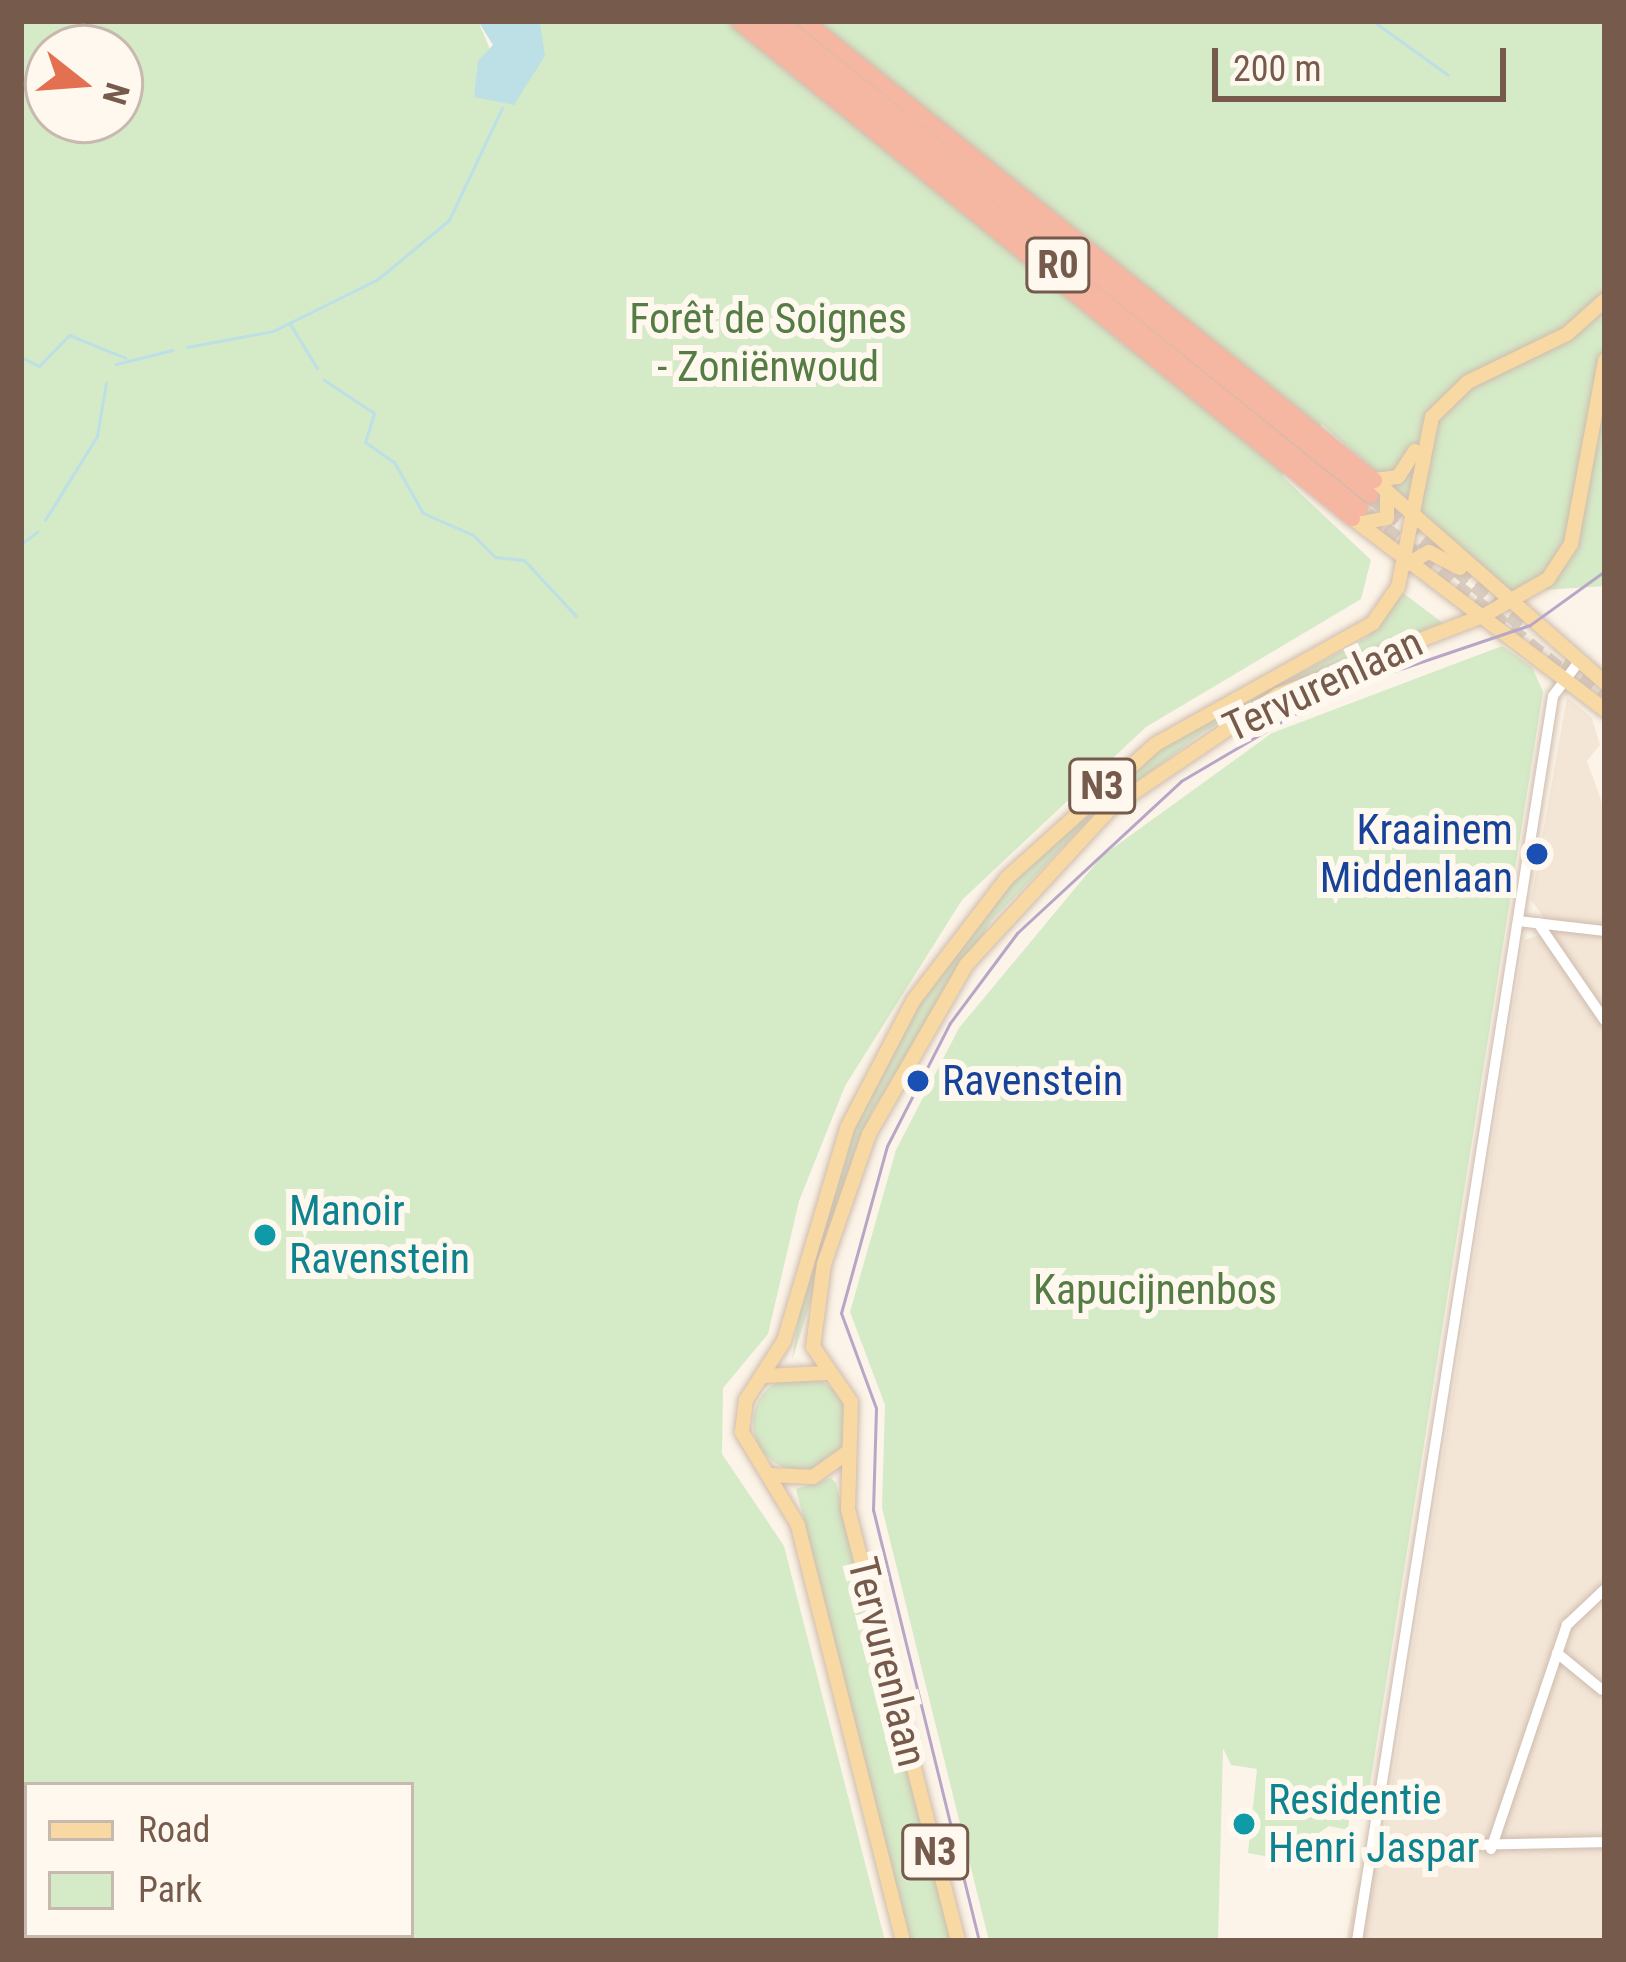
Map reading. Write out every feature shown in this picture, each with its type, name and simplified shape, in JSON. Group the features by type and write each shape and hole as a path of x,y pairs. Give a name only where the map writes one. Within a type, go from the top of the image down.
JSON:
{"highway":[{"path":"738,21 1368,498"},
{"name":"R0","path":"757,21 1368,498"},
{"name":"R0","path":"780,21 1368,498"},
{"path":"805,21 1368,498"}],"main road":[{"path":"1368,498 1398,477 1455,390 1567,334 1605,301"},
{"name":"Tervurenlaan","path":"958,1941 848,1509 848,1452 855,1418 830,1375 812,1329 868,1134 933,1012 1014,904 1111,808 1227,724 1337,669 1483,616 1537,588 1571,544 1605,360"},
{"path":"1407,557 1420,442"},
{"path":"1368,498 1410,508 1478,582"},
{"path":"1368,498 1407,557 1605,710"},
{"path":"1407,557 1439,553 1605,682"},
{"name":"Tervurenlaan","path":"902,1941 798,1525 742,1432 784,1341 847,1128 914,1001 976,913 1096,791 1219,703 1369,626 1407,557"},
{"path":"1530,625 1537,588"},
{"path":"764,1376 830,1375"},
{"path":"770,1475 813,1478 848,1452"}],"street":[{"path":"1357,1941 1553,696 1578,663"},
{"path":"1518,920 1605,931"},
{"path":"1538,923 1605,1021"},
{"path":"1492,1849 1557,1653 1576,1610 1605,1589"},
{"path":"1557,1653 1602,1690"},
{"path":"1372,1847 1492,1849 1605,1843"}],"shaded area":[{"path":"1567,697 1592,718 1600,745 1587,761 1605,811 1605,1941 1346,1941 1356,1888 1383,1838 1524,940 1553,930 1531,900"}],"green space":[{"name":"Forêt de Soignes - Zoniënwoud","path":"21,21 478,21 492,54 540,21 1605,21 1605,586 1511,592 1322,424 1282,476 1371,560 1361,599 1146,727 962,900 845,1086 799,1201 768,1334 723,1388 722,1454 784,1546 885,1941 21,1941"},
{"path":"1403,593 1443,623 1282,687 1202,733 1096,813 992,920 872,1111 792,1360 804,1279 859,1115 923,997 1000,894 1164,746 1366,638"},
{"name":"Kapucijnenbos","path":"1502,646 1532,667 1543,692 1369,1791 1351,1802 1348,1830 1329,1826 1300,1846 1300,1863 1248,1853 1257,1769 1231,1765 1223,1748 1218,1941 989,1941 882,1508 885,1405 850,1312 896,1150 959,1028 1102,856 1272,733"},
{"path":"800,1376 833,1390 847,1423 833,1456 800,1470 767,1456 753,1423 767,1390"},
{"path":"831,1478 952,1941 910,1941 796,1489"}],"water":[{"path":"478,21 540,21 545,56 514,105 474,97 478,61 493,45"}],"waterway":[{"path":"1373,21 1448,75"},
{"path":"187,347 273,331 378,279 449,220 502,108"},
{"path":"290,324 317,368"},
{"path":"21,357 39,366 69,335 126,358"},
{"path":"116,364 172,350"},
{"path":"324,380 374,413 365,442 394,462 423,513 473,535"},
{"path":"45,520 97,436 106,383"},
{"path":"21,544 38,531"},
{"path":"475,537 495,557 524,560 576,616"}],"tunnel":[{"path":"1370,495 1523,625"},
{"path":"1367,514 1572,679"},
{"path":"1565,660 1605,691"}],"tram line":[{"path":"979,1941 873,1510 876,1408 841,1313 887,1146 950,1023 1017,933 1181,781 1332,692 1530,625 1605,571"}],"place":[{"name":"Kraainem Middenlaan","path":"1537,854"},
{"name":"Ravenstein","path":"918,1081"},
{"name":"Manoir Ravenstein","path":"265,1235"},
{"name":"Residentie Henri Jaspar","path":"1244,1824"}]}
